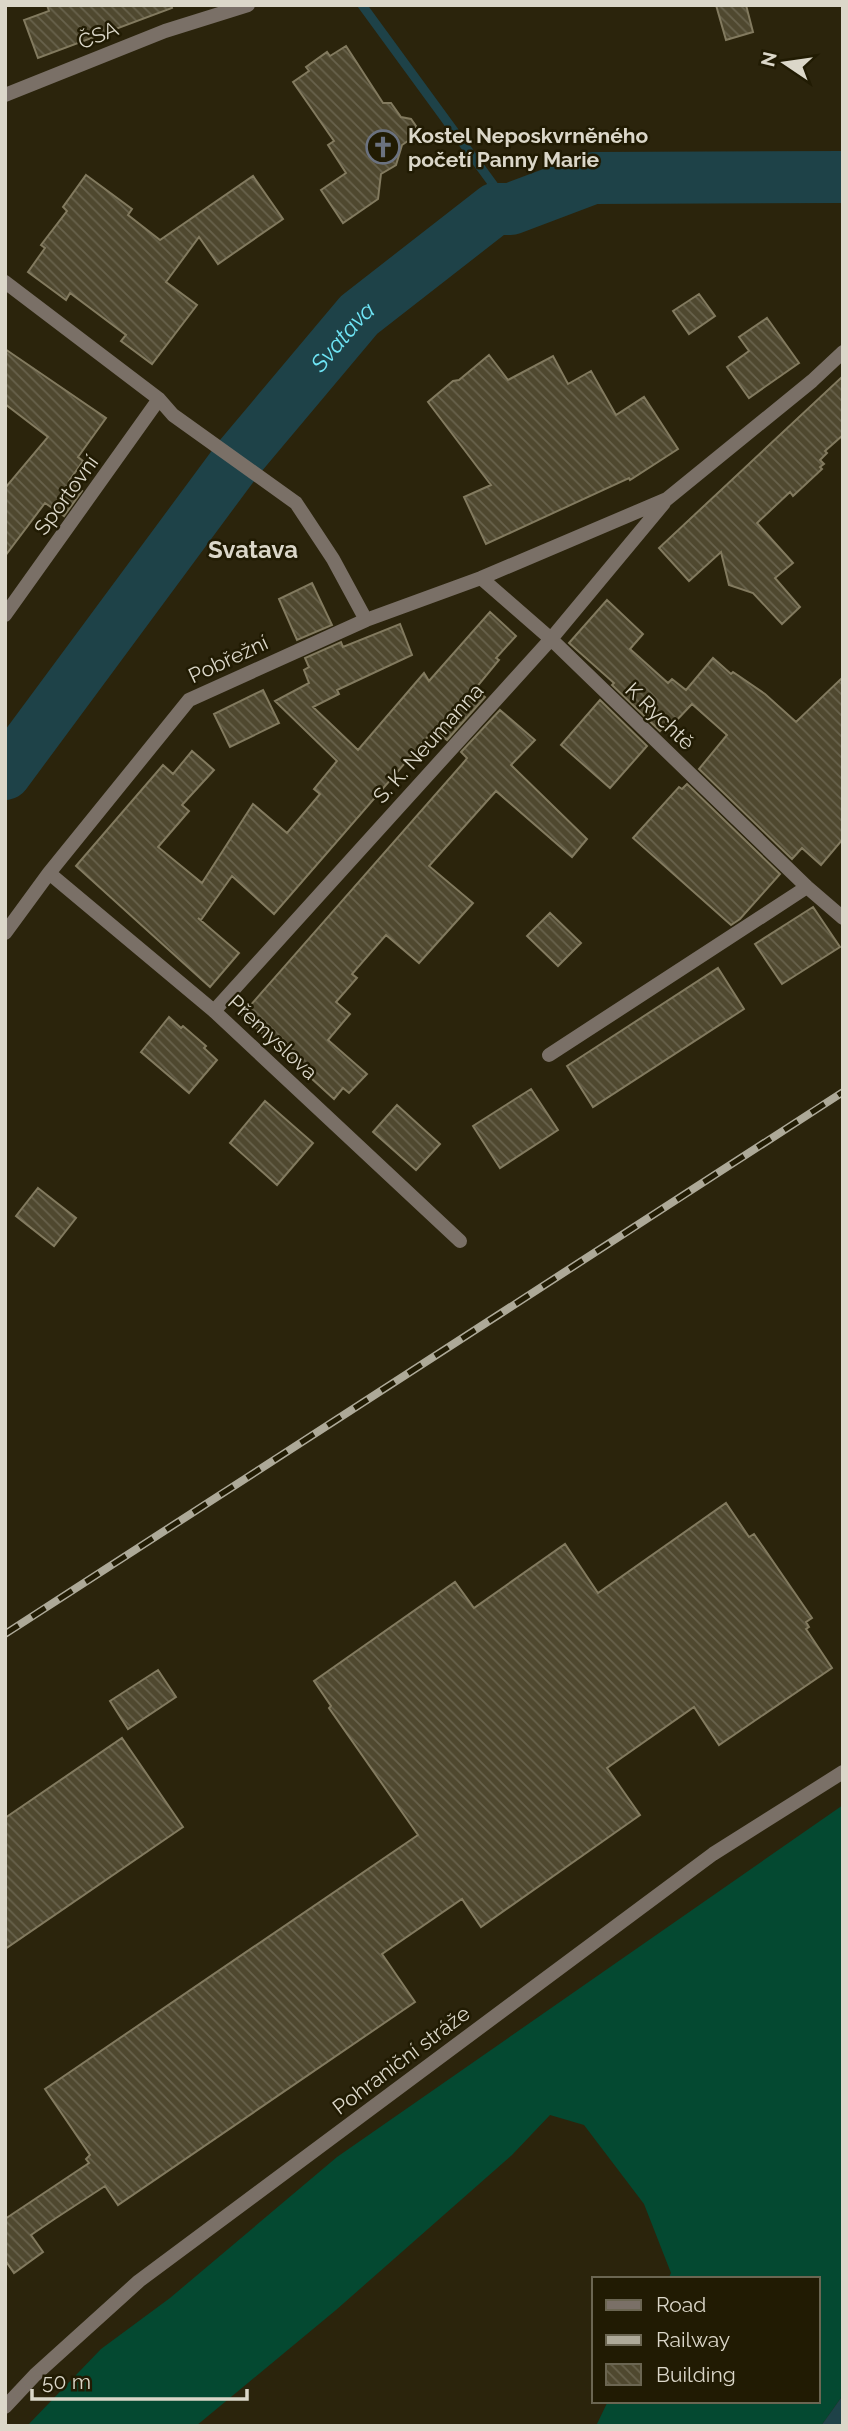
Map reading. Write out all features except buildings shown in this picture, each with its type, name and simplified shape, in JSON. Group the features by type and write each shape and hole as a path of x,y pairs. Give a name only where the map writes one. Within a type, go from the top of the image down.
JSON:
{"street":[{"name":"ČSA","path":"5,95 165,31 247,5"},
{"path":"5,282 159,399 173,415 296,503 333,559 366,620"},
{"name":"S. K. Neumanna","path":"214,1011 551,639 667,499 843,352"},
{"name":"Sportovní","path":"5,615 159,399"},
{"name":"S. K. Neumanna","path":"481,578 667,499"},
{"name":"Pobřežní","path":"5,933 48,873 189,700 366,620 481,578"},
{"name":"K Rychtě","path":"481,578 551,639 807,887 843,918"},
{"name":"Přemyslova","path":"48,873 214,1011 460,1241"},
{"path":"549,1055 807,887"},
{"name":"Pohraniční stráže","path":"5,2407 35,2375 138,2281 713,1854 843,1772"}],"green space":[{"path":"843,1805 843,2395 821,2426 596,2426 607,2403 820,2403 820,2277 669,2277 671,2273 644,2204 584,2125 550,2115 512,2155 336,2310 196,2426 27,2426 101,2349 170,2298 337,2157"}],"water":[{"path":"843,2395 843,2426 821,2426"}],"waterway":[{"path":"362,5 511,209"},
{"name":"Svatava","path":"5,774 238,459 359,315 495,209 511,209 593,178 843,177"}],"railway":[{"path":"5,1634 843,1092"}],"place":[{"name":"Kostel Neposkvrněného početí Panny Marie","path":"383,147"}],"district":[{"name":"Svatava","path":"253,549"}]}
